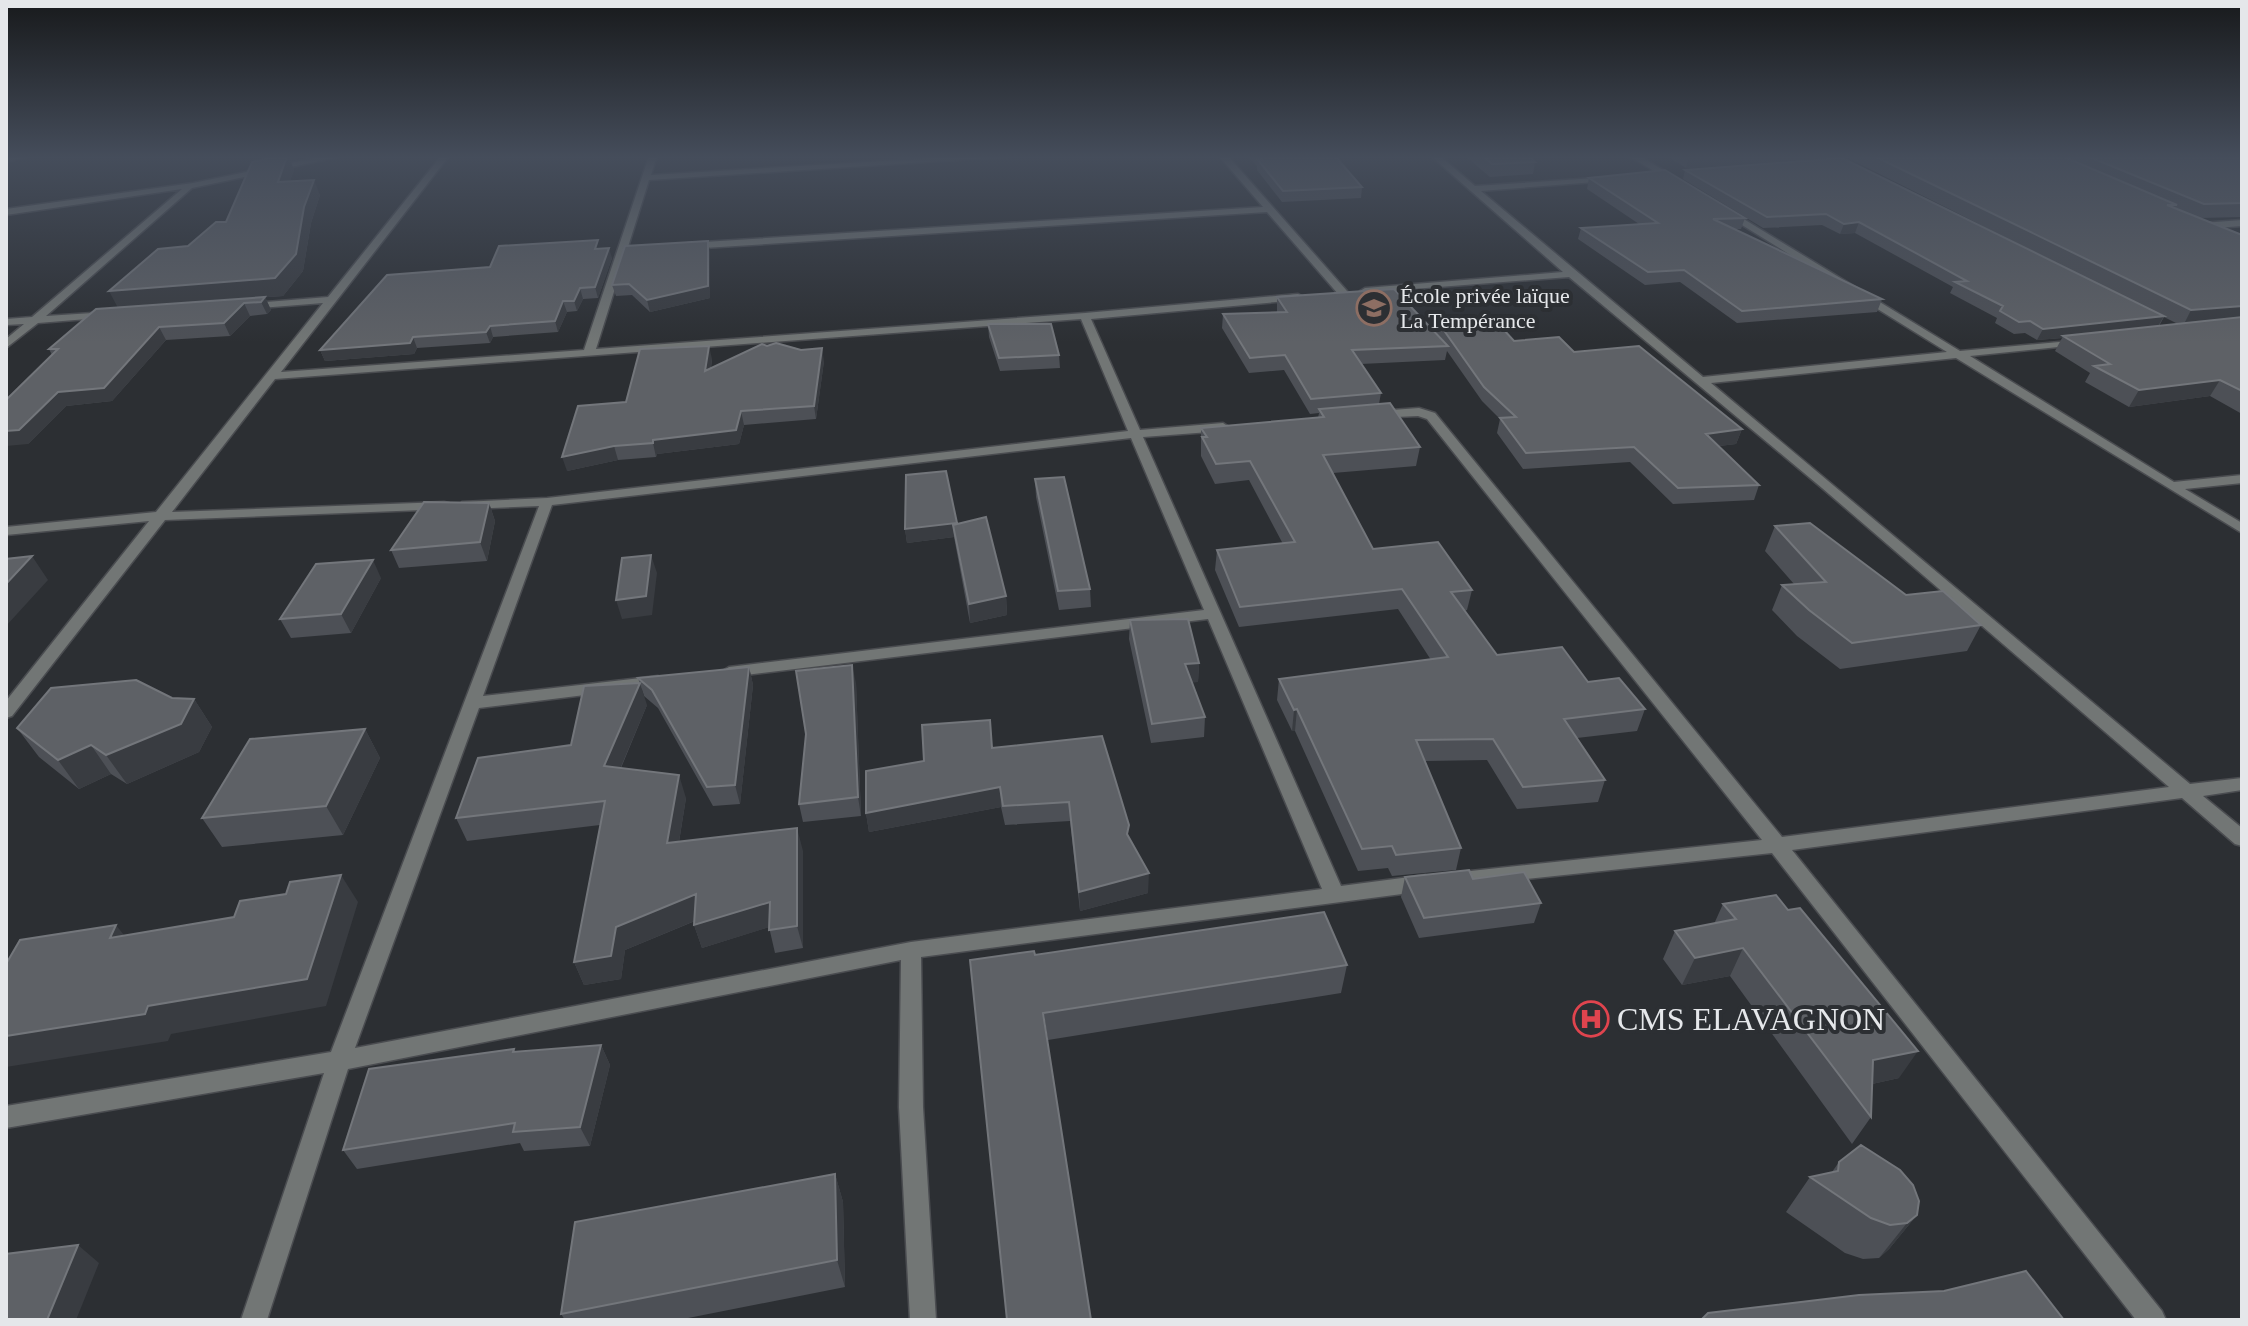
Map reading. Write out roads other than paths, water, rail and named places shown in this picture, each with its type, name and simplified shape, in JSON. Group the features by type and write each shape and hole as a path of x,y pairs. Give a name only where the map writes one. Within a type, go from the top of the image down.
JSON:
{"street":[{"path":"6,345 150,218"},
{"path":"6,712 395,218"},
{"path":"589,352 633,218"},
{"path":"670,247 1128,218"},
{"path":"1276,218 1343,293"},
{"path":"1508,218 2242,839"},
{"path":"1737,218 2242,529"},
{"path":"2188,221 2229,237"},
{"path":"2202,226 2242,223"},
{"path":"623,250 639,249"},
{"path":"1328,295 1571,274"},
{"path":"270,376 1085,316 1313,296"},
{"path":"236,306 329,300"},
{"path":"6,322 113,315"},
{"path":"1085,316 1334,893"},
{"path":"1700,381 2085,341"},
{"path":"1367,416 1419,412 1431,416 1777,845 2153,1320"},
{"path":"6,531 161,516 547,502 1134,434 1243,425"},
{"path":"2171,486 2242,479"},
{"path":"254,1320 339,1061 547,502"},
{"path":"708,675 1212,614"},
{"path":"473,703 677,678"},
{"path":"6,1117 339,1061 911,950 1334,893 1777,845 2242,784"},
{"path":"911,950 911,1107 923,1320"}],"place":[{"name":"École privée laïque La Tempérance","path":"1374,308"},
{"name":"CMS ELAVAGNON","path":"1591,1019"}]}
